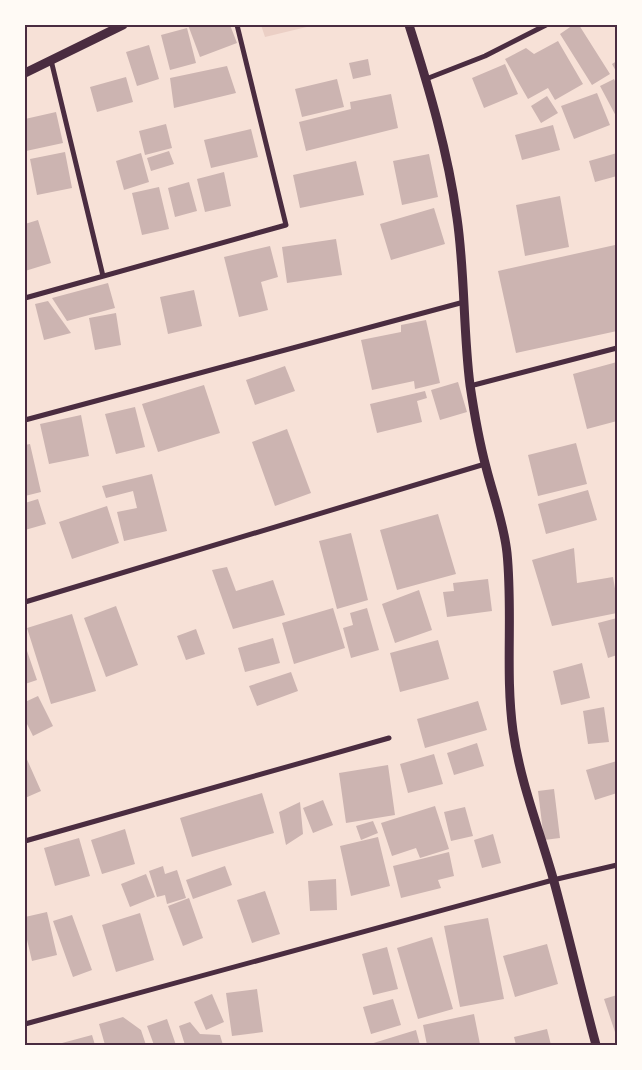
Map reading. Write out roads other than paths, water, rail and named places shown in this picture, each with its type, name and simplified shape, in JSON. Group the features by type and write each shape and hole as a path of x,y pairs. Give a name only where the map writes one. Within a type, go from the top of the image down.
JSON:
{"street":[{"path":"25,73 123,25"},
{"path":"25,298 286,225 237,25"},
{"path":"409,25 439,126 456,209 462,260 470,386 485,464 507,549 510,699 514,733 520,765 553,880 596,1045"},
{"path":"426,79 485,56 546,25"},
{"path":"51,60 103,276"},
{"path":"25,420 464,302"},
{"path":"470,386 617,348"},
{"path":"25,602 485,464"},
{"path":"25,841 389,738"},
{"path":"25,1024 553,880 617,865"}]}
